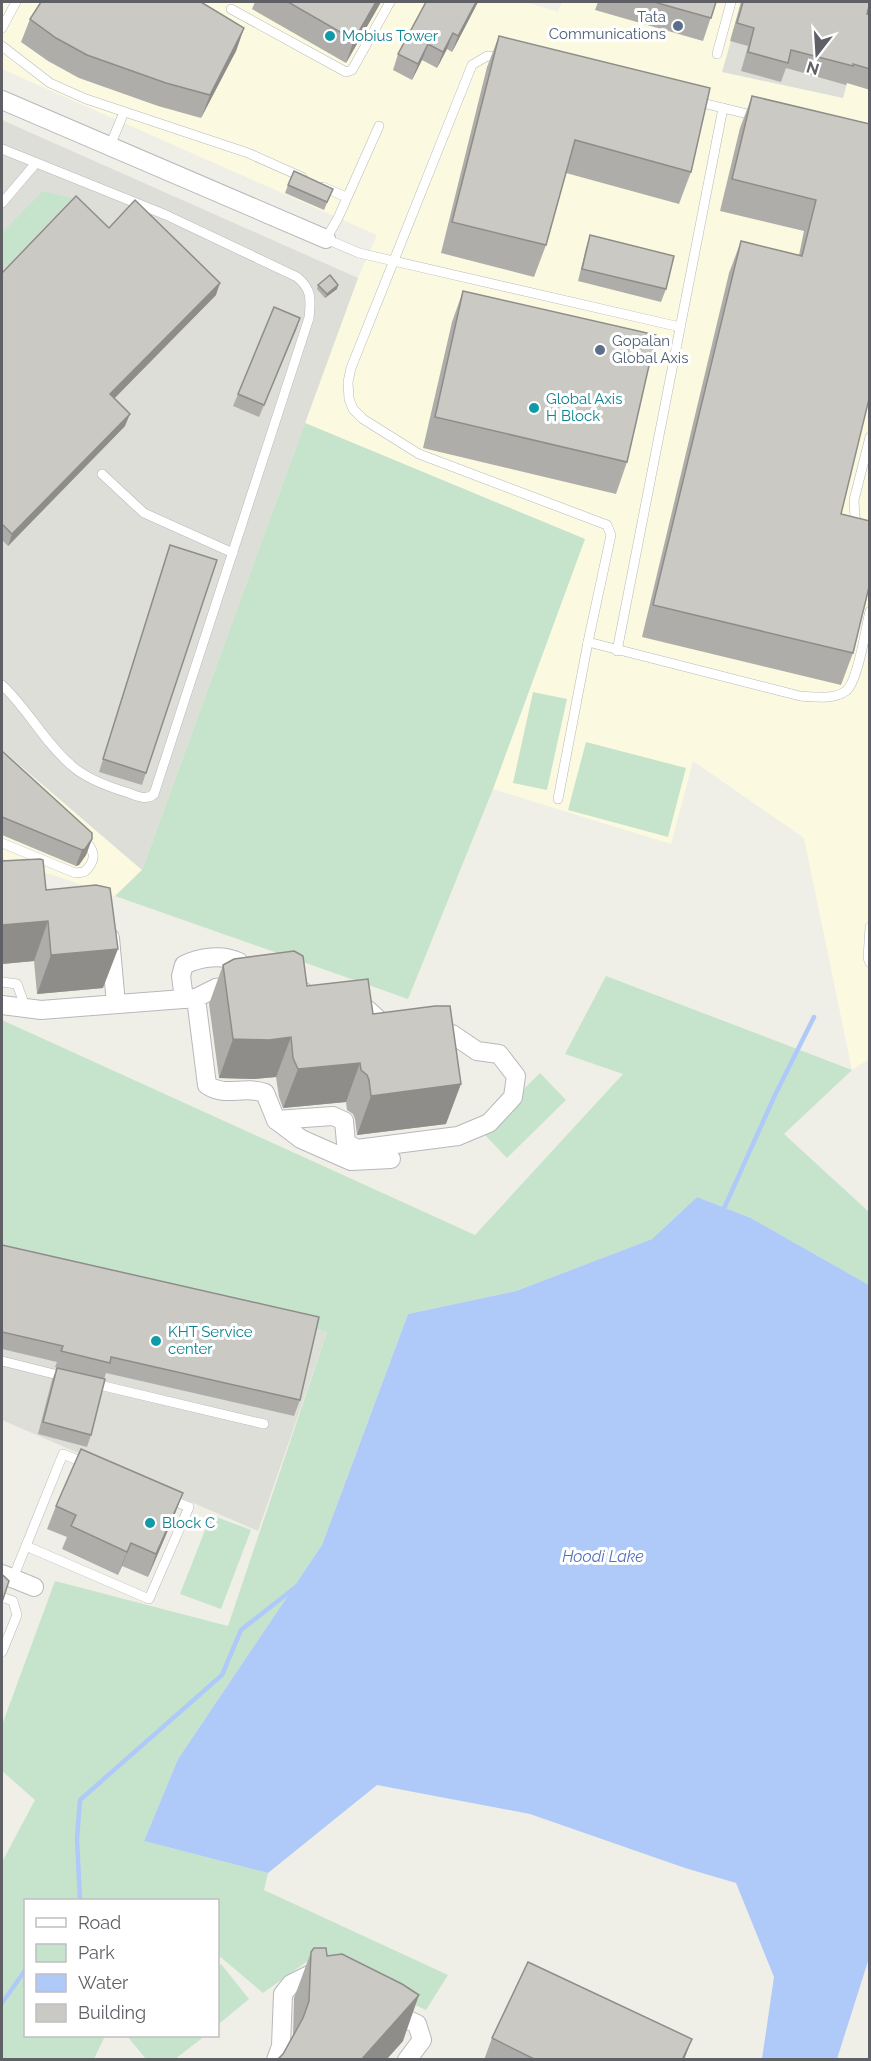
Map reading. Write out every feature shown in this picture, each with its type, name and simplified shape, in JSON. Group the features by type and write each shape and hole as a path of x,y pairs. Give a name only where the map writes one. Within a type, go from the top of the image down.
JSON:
{"street":[{"path":"2,100 326,239"},
{"path":"108,923 116,1004"},
{"path":"239,962 227,957 194,960 184,965 181,976 190,998 207,1085 217,1092 254,1089 265,1093 276,1120 301,1139 351,1161 392,1159"},
{"path":"2,1005 41,1010 190,998 216,988 282,979 327,1008 367,1009 380,1021 412,1034 452,1034 477,1051 499,1054 516,1076 513,1097 489,1123 458,1136 357,1149 346,1143 344,1122 333,1116 276,1120"},
{"path":"7,1576 34,1587"},
{"path":"276,2060 280,2046 283,1994 291,1984 311,1974 343,1989"},
{"path":"375,2004 417,2024 422,2040 407,2060"}],"lane":[{"path":"2,28 16,2"},
{"path":"231,9 346,72 352,70 390,2"},
{"path":"717,54 730,2"},
{"path":"2,46 50,83 86,99 248,153 307,179"},
{"path":"511,57 487,56 472,65 351,368 349,399 353,409 363,419 419,454 607,525 611,535 558,799"},
{"path":"689,100 768,119"},
{"path":"617,651 723,108"},
{"path":"110,146 124,112"},
{"path":"379,126 326,239 359,253 680,327"},
{"path":"2,149 166,214 297,277 306,284 311,294 309,318 154,794 150,798 144,798 94,779 72,766 2,685"},
{"path":"2,203 36,163"},
{"path":"317,184 346,197"},
{"path":"870,437 855,500 855,518 870,540"},
{"path":"102,474 144,513 233,553"},
{"path":"588,642 800,696 831,697 847,690 854,678 870,611"},
{"path":"2,843 75,873 84,872 91,863 92,846 75,831"},
{"path":"870,927 868,958 870,963"},
{"path":"2,982 17,984 26,1009"},
{"path":"2,1361 264,1424"},
{"path":"7,1576 26,1546 63,1454 95,1468"},
{"path":"26,1546 149,1599 189,1507 157,1494"},
{"path":"2,1598 13,1602 17,1614 2,1652"}],"shaded area":[{"name":"Gopalan Global Axis","path":"2,2 525,2 558,12 562,2 742,2 843,97 869,7 869,1059 852,1070 804,838 693,761 671,844 493,789 585,539 305,423 358,278 377,235 2,69"},
{"path":"742,2 869,2 843,98 722,72"},
{"path":"2,120 358,278 142,870 2,750"},
{"path":"2,750 142,870 115,896 2,858"},
{"path":"2,1257 327,1332 258,1531 2,1420"}],"green space":[{"path":"43,191 72,198 2,271 2,233"},
{"path":"305,423 585,539 493,789 408,999 115,896 142,870"},
{"path":"533,692 567,699 547,790 513,783"},
{"path":"586,742 686,768 668,837 568,810"},
{"path":"606,976 852,1070 784,1134 869,1212 869,1285 751,1218 697,1197 652,1239 516,1291 408,1314 322,1545 178,1759 144,1841 268,1873 264,1890 448,1975 426,2010 312,1958 263,1993 219,1956 219,1899 24,1899 24,2037 105,2037 94,2059 2,2059 2,1862 35,1800 2,1771 2,1725 55,1581 228,1626 327,1332 2,1257 2,1020 475,1235 623,1074 565,1054"},
{"path":"540,1073 566,1100 507,1158 481,1131"},
{"path":"211,1515 251,1530 221,1609 180,1594"},
{"path":"221,1964 249,1999 220,2023 219,2022 219,1966"},
{"path":"128,2037 204,2037 175,2059 146,2059"}],"water":[{"name":"Hoodi Lake","path":"697,1197 751,1218 869,1285 870,1955 837,2059 762,2059 774,1977 736,1883 685,1868 530,1814 377,1785 268,1873 144,1841 178,1759 322,1545 408,1314 516,1291 652,1239"}],"building":[{"path":"41,2 201,2 244,28 210,95 166,83 87,55 56,38 30,19"},
{"path":"288,2 376,2 354,40"},
{"path":"426,2 476,2 458,36 453,33 443,52 428,44 418,64 398,54"},
{"path":"654,2 716,2 711,18"},
{"path":"743,2 870,2 867,14 870,15 870,69 791,50 788,63 748,52 754,28 737,23"},
{"path":"499,36 710,88 691,172 575,140 546,245 452,222"},
{"path":"752,96 870,124 870,395 841,514 870,521 870,583 853,653 653,605 741,241 802,256 816,200 732,179"},
{"path":"294,171 333,189 327,202 288,185"},
{"path":"76,196 109,228 135,200 220,283 110,394 130,414 12,534 2,524 2,273"},
{"path":"590,235 674,256 666,289 582,269"},
{"path":"330,275 338,285 327,294 318,285"},
{"name":"Global Axis H Block","path":"463,291 656,335 627,462 435,417"},
{"path":"274,307 300,318 264,405 238,394"},
{"path":"170,545 217,560 146,773 103,759"},
{"path":"2,751 92,833 92,839 85,849 82,850 2,817"},
{"path":"43,860 46,890 96,885 110,888 118,949 51,955 48,921 2,925 2,861"},
{"path":"294,951 303,956 307,986 368,979 373,1014 450,1006 461,1084 371,1096 369,1080 361,1070 360,1063 298,1069 293,1058 291,1037 269,1040 233,1039 223,965 234,959"},
{"name":"KHT Service center","path":"2,1245 319,1317 300,1400 111,1357 110,1363 61,1351 63,1346 2,1332"},
{"path":"57,1368 105,1379 91,1435 43,1422"},
{"path":"81,1449 183,1493 156,1554 131,1543 127,1552 71,1526 76,1515 56,1506"},
{"path":"2,1575 9,1581 2,1602"},
{"path":"314,1948 326,1948 327,1956 342,1954 419,1995 361,2060 277,2060 283,2054 303,2018 309,2001 311,1952"},
{"path":"528,1962 692,2039 682,2060 536,2060 492,2038"}],"waterway":[{"path":"722,1213 775,1095 814,1017"},
{"path":"80,1899 77,1839 80,1800 222,1675 241,1630 297,1586"},
{"path":"2,2003 24,1972"}],"place":[{"name":"Tata Communications","path":"678,26"},
{"name":"Mobius Tower","path":"330,36"},
{"name":"Gopalan Global Axis","path":"600,350"},
{"name":"Global Axis H Block","path":"534,408"},
{"name":"KHT Service center","path":"156,1341"},
{"name":"Block C","path":"150,1523"}]}
